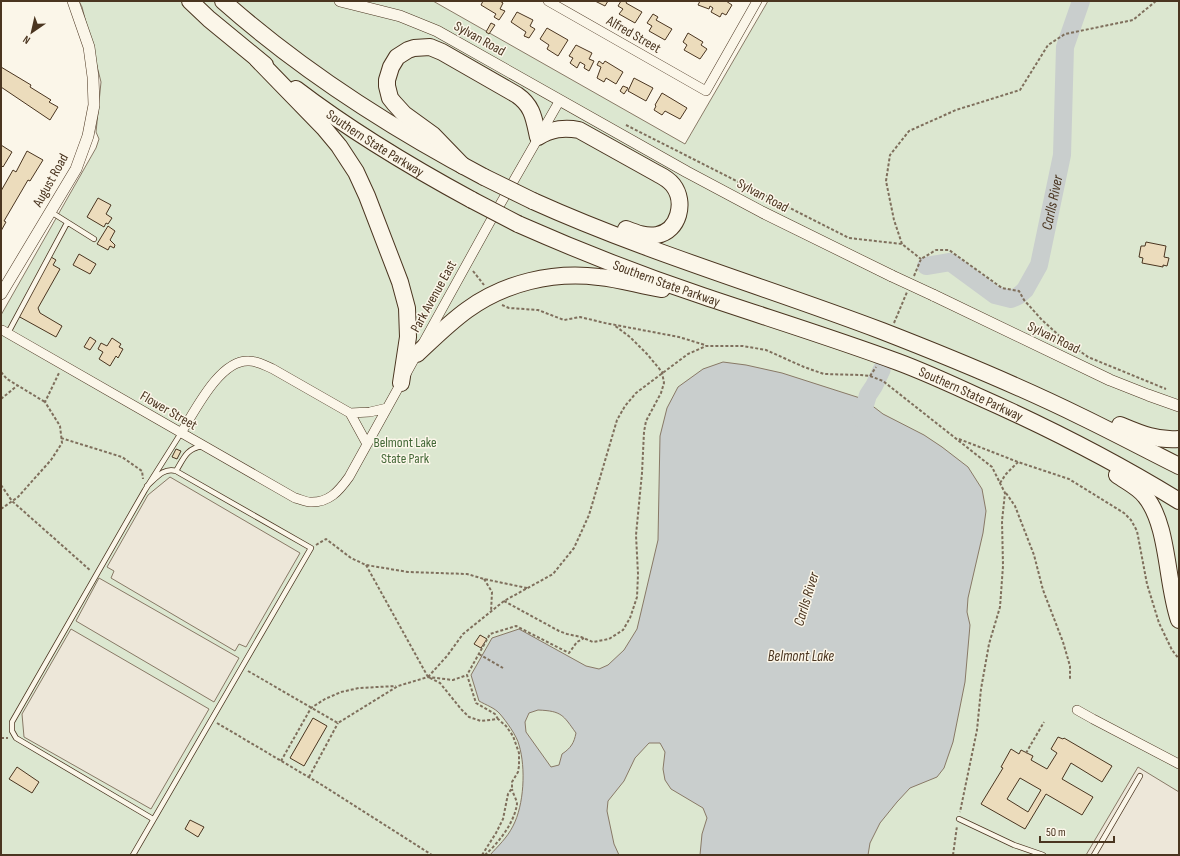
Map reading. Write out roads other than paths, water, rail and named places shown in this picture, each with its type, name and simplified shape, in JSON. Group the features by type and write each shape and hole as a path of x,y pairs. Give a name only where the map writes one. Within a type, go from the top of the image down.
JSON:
{"highway":[{"name":"Southern State Parkway","path":"190,1 257,59 307,98 414,168 518,224 618,266 900,363 965,390 1056,432 1125,469 1179,501"},
{"name":"Southern State Parkway","path":"223,1 274,45 324,81 388,122 463,166 533,201 582,223 691,264 746,282 880,331 989,375 1058,405 1179,466"},
{"path":"463,166 433,135 404,114 390,98 387,86 388,74 397,57 408,50 425,47 442,52 517,95 527,103 531,110 538,137 558,129 578,130 665,178 674,186 679,197 680,210 676,220 666,231 658,235 646,235 623,228 582,223"},
{"path":"257,59 332,137 344,153 362,184 397,275 406,304 408,337 401,383"},
{"path":"417,354 454,320 476,304 510,287 543,278 565,276 599,277 703,296"},
{"path":"1058,405 1117,423 1151,437 1164,440 1179,439"},
{"path":"1056,432 1140,490 1150,503 1157,516 1161,530 1172,596 1179,620"}],"street":[{"name":"August Road","path":"1,294 76,169 88,136 94,105 93,76 89,47 73,1"},
{"name":"Sylvan Road","path":"340,1 400,16 431,28 687,172 762,212 1110,380 1179,406"},
{"name":"Alfred Street","path":"548,1 706,91 757,1"},
{"name":"Park Avenue East","path":"325,500 338,492 349,477 560,100"},
{"name":"Flower Street","path":"5,332 295,498 310,502 325,500"},
{"path":"181,433 207,392 218,378 229,367 243,361 255,362 273,369 350,413 368,444"},
{"path":"350,413 370,412 387,408"},
{"path":"1077,710 1179,764"}],"lane":[{"path":"50,212 94,239"},
{"path":"5,332 67,222"},
{"path":"152,819 16,738 12,731 12,722 146,488 181,433"},
{"path":"176,471 188,452 195,448 204,446"},
{"path":"132,855 311,548 176,471 170,469 164,471 146,488"},
{"path":"1094,855 1140,776"},
{"path":"959,819 1014,845 1043,855"}],"water":[{"name":"Belmont Lake","path":"723,362 746,365 782,373 860,398 865,393 871,396 870,404 883,414 924,435 968,467 982,489 986,511 983,533 968,598 967,612 970,625 965,682 953,742 944,768 937,777 910,788 897,802 880,823 870,843 868,855 700,855 702,834 707,818 703,808 671,789 665,780 663,769 665,752 660,743 649,743 635,758 624,781 608,801 607,811 614,844 619,855 490,855 508,834 517,817 522,797 523,764 518,741 514,733 498,712 479,701 471,675 492,638 519,629 586,666 599,669 608,665 624,650 637,629 658,540 660,436 667,408 678,387 703,369","holes":["538,710 552,711 561,715 576,733 572,745 562,754 559,765 551,767 526,732 525,722 529,713"]}],"waterway":[{"name":"Carlls River","path":"926,266 950,262 995,295 1011,299 1018,296 1025,290 1039,265 1062,155 1065,47 1081,1"},
{"name":"Carlls River","path":"861,418 868,395 882,369"}],"park label":[{"name":"Belmont Lake State Park","path":"405,450"}]}
